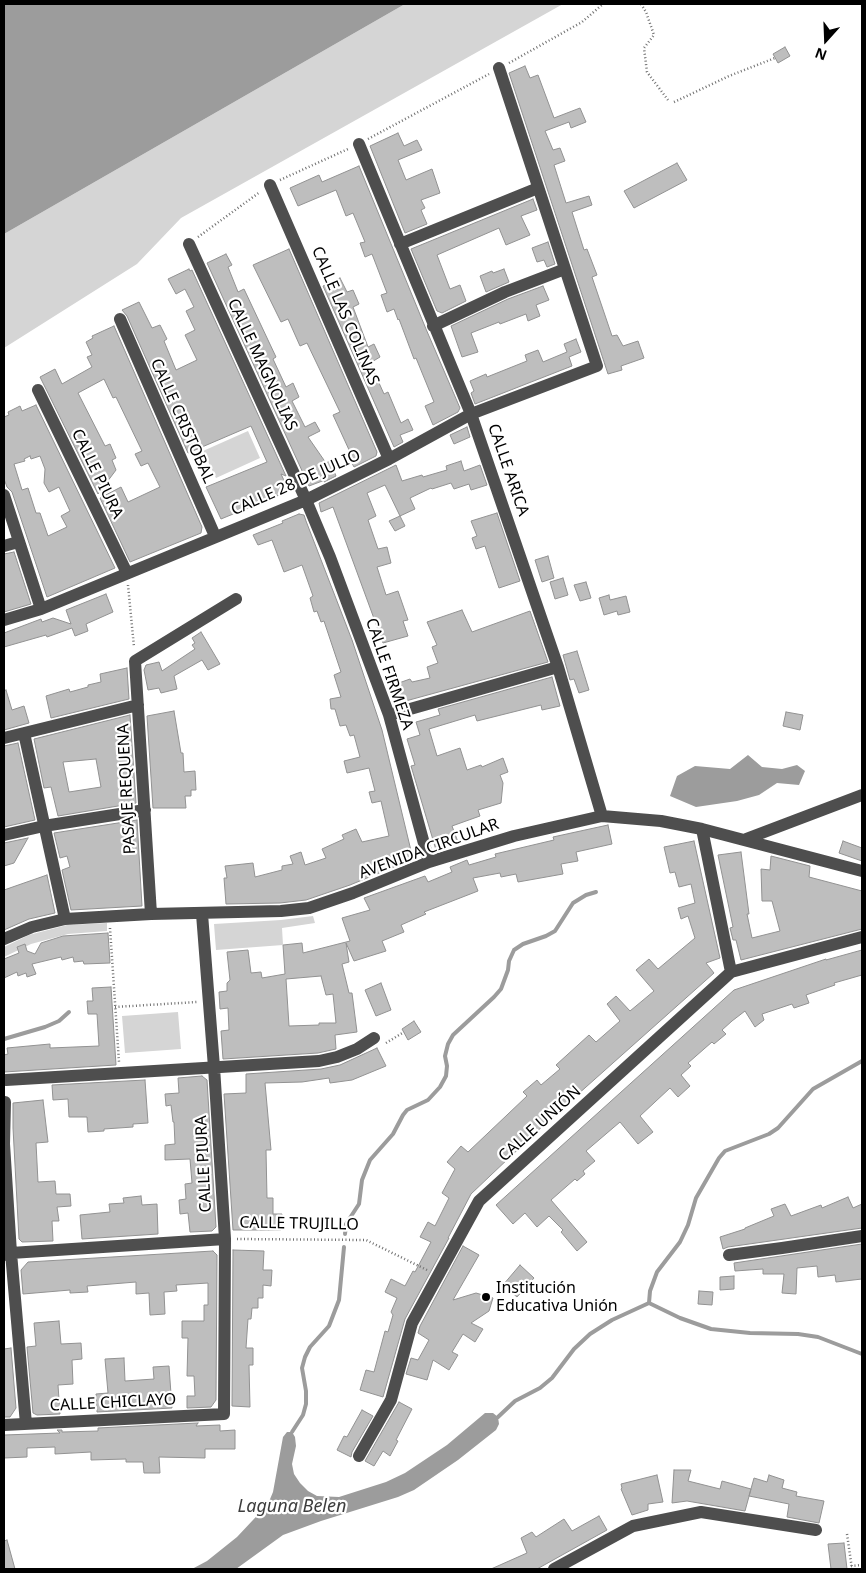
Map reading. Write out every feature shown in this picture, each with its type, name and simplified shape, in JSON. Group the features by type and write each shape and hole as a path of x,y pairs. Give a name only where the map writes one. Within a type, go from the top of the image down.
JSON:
{"street":[{"path":"433,326 505,292 566,269 499,68"},
{"name":"CALLE ARICA","path":"359,144 471,414 558,667 602,816"},
{"name":"CALLE LAS COLINAS","path":"270,185 389,460"},
{"path":"400,244 538,188"},
{"name":"CALLE MAGNOLIAS","path":"189,244 306,500"},
{"name":"CALLE 28 DE JULIO","path":"4,620 41,609 306,500 389,460 471,414 597,366 566,269"},
{"name":"CALLE CRISTOBAL","path":"120,319 215,536"},
{"name":"CALLE PIURA","path":"38,390 127,573"},
{"path":"4,495 41,609"},
{"name":"CALLE FIRMEZA","path":"306,500 330,557 389,715 429,862"},
{"path":"4,546 18,542"},
{"path":"135,661 236,599"},
{"name":"PASAJE REQUENA","path":"135,661 151,914"},
{"path":"389,715 558,667"},
{"path":"4,738 138,705"},
{"path":"24,733 65,919"},
{"path":"746,839 862,795"},
{"path":"4,835 44,826 145,810"},
{"name":"AVENIDA CIRCULAR","path":"4,939 32,928 65,919 151,914 281,911 309,908 353,893 429,862 514,836 602,816 661,821 702,828 862,871"},
{"path":"702,828 731,972"},
{"name":"CALLE PIURA","path":"202,914 225,1239 224,1414"},
{"name":"CALLE UNIÓN","path":"358,1456 391,1400 412,1323 479,1201 731,972 862,936"},
{"path":"6,1080 319,1061 357,1048 374,1038"},
{"path":"5,1102 4,1144 7,1254 26,1424"},
{"path":"730,1254 862,1236"},
{"name":"CALLE TRUJILLO","path":"7,1254 225,1239"},
{"name":"CALLE CHICLAYO","path":"4,1425 224,1414"},
{"path":"554,1569 633,1526 701,1512 816,1530"}],"path":[{"path":"359,144 582,22 603,4"},
{"path":"641,4 646,12 654,35 644,48 647,72 668,100"},
{"path":"674,102 729,76 775,58"},
{"path":"127,573 135,661"},
{"path":"110,926 119,1065"},
{"path":"115,1007 197,1002"},
{"path":"374,1038 379,1047 404,1032"},
{"name":"CALLE TRUJILLO","path":"225,1239 366,1240 437,1276"},
{"path":"847,1534 851,1568 862,1565"}],"shaded area":[{"path":"405,4 563,4 181,218 137,264 4,348 4,234"},
{"path":"248,431 260,458 216,478 203,451"},
{"path":"313,916 315,923 282,928 283,945 216,950 214,924"},
{"path":"107,923 107,931 68,934 31,944 4,957 4,947 29,935 67,925"},
{"path":"178,1012 181,1049 125,1053 122,1016"}],"water":[{"path":"4,4 405,4 4,234"},
{"path":"748,755 762,767 782,769 797,765 805,771 799,785 777,783 759,795 737,801 696,807 670,796 677,776 695,766 730,769"},
{"name":"Laguna Belen","path":"485,1413 493,1413 498,1417 499,1424 496,1430 458,1460 414,1490 283,1535 236,1569 192,1569 207,1561 237,1537 268,1504 273,1492 283,1437 287,1432 292,1432 295,1437 296,1446 292,1464 294,1474 300,1483 317,1496 339,1497 386,1482 405,1473 447,1445"}],"building":[{"path":"785,47 790,56 778,63 773,54"},
{"path":"525,66 530,78 538,75 554,118 580,108 586,122 571,128 569,122 545,131 553,150 560,148 565,161 554,165 566,203 589,196 592,205 572,212 584,250 587,249 597,275 592,277 612,336 617,335 623,346 638,341 644,358 621,366 622,370 608,374 509,73"},
{"path":"398,133 404,146 417,140 422,150 398,160 406,180 432,169 440,193 421,200 425,208 421,210 427,224 405,233 370,146"},
{"path":"677,163 687,180 634,208 624,191"},
{"path":"359,166 460,408 458,412 433,425 425,406 434,402 394,309 387,312 381,295 387,293 372,254 365,257 360,243 365,242 353,213 346,216 336,190 298,206 290,188 319,175 322,182"},
{"path":"533,199 537,210 521,216 530,235 506,245 499,228 437,255 450,289 460,285 466,301 442,313 437,311 411,249"},
{"path":"548,242 555,264 547,267 544,260 537,262 532,248"},
{"path":"289,249 377,452 376,456 354,467 347,454 350,452 333,415 340,412 307,343 300,346 288,319 281,322 253,265"},
{"path":"226,254 232,265 228,267 238,292 244,289 276,357 273,359 286,387 293,383 299,397 292,401 305,427 315,422 320,431 308,437 326,463 330,461 336,476 324,482 325,480 309,486 207,263"},
{"path":"189,269 190,271 192,270 286,476 281,474 289,491 221,519 206,487 267,462 251,426 188,453 127,316 122,310 139,302 152,328 160,325 167,339 164,341 176,370 197,360 185,335 195,330 186,311 194,307 185,289 176,294 168,279"},
{"path":"504,269 509,282 486,292 480,276"},
{"path":"340,278 347,292 353,290 359,304 353,307 368,347 374,344 380,357 370,363 384,394 388,392 401,423 408,419 413,430 400,435 403,442 394,447 323,286"},
{"path":"543,286 549,300 536,305 540,316 528,321 526,314 471,333 478,352 462,357 451,326 508,299"},
{"path":"114,326 202,527 201,533 130,562 100,498 121,487 128,502 160,487 148,463 141,466 135,454 142,451 116,397 113,398 104,379 78,393 105,446 110,444 116,458 112,460 116,470 98,494 40,377 55,369 62,384 92,367 87,357 92,355 86,342 93,338 92,336"},
{"path":"576,339 581,352 569,357 572,366 475,404 471,393 474,391 470,381 486,374 487,377 527,361 525,355 538,350 543,362 567,352 564,344"},
{"path":"36,405 115,568 47,597 12,492 7,487 4,479 4,417 9,415 8,412 20,406 22,411","holes":["30,456 31,459 40,456 45,469 44,483 49,492 59,487 70,511 61,516 67,527 48,536 40,513 36,513 28,488 22,490 14,464 25,461 24,459"]},
{"path":"467,427 470,437 454,444 450,435"},
{"path":"461,461 464,471 480,465 487,485 471,490 469,484 454,489 451,483 431,488 410,498 415,509 400,516 385,485 367,493 376,516 368,520 378,549 387,547 391,563 377,567 386,595 398,591 408,620 403,621 408,636 383,643 333,507 321,512 319,503 396,465 402,481 447,470 446,466"},
{"path":"497,513 520,581 499,588 485,546 476,549 472,538 477,536 471,521"},
{"path":"299,514 304,515 352,640 382,730 413,859 350,885 306,900 280,903 226,904 224,878 227,878 225,866 253,863 255,877 282,870 282,866 293,864 290,856 301,852 305,865 326,858 322,849 344,839 342,835 356,829 362,842 389,836 381,801 372,803 369,792 375,791 369,768 347,773 344,761 360,757 354,735 350,736 346,725 340,726 335,709 331,709 330,699 341,697 334,675 341,672 324,621 321,622 317,611 314,612 310,598 313,596 302,565 284,572 272,540 258,545 253,535 283,523 282,521"},
{"path":"400,516 405,526 395,531 389,521"},
{"path":"14,552 31,604 4,612 4,554"},
{"path":"548,556 554,578 542,582 535,560"},
{"path":"563,578 568,595 555,599 550,582"},
{"path":"586,582 591,598 580,601 574,585"},
{"path":"106,594 113,612 86,624 88,631 75,636 72,628 47,637 46,635 4,647 4,633 41,619 42,622 53,618 71,624 66,610"},
{"path":"609,595 610,600 626,596 630,612 618,615 617,611 604,615 599,598"},
{"path":"462,610 472,632 530,611 548,662 402,702 396,684 410,679 412,682 430,678 427,667 438,663 432,647 437,645 427,622"},
{"path":"201,632 220,664 208,670 202,660 174,676 177,689 161,693 159,688 148,690 144,670 146,665 159,662 162,671 195,649 192,645 195,643 192,638"},
{"path":"577,651 589,690 579,693 574,679 570,680 563,655"},
{"path":"127,668 129,699 51,718 46,696 69,689 70,692 88,687 88,685 101,682 100,674"},
{"path":"552,677 560,706 542,710 541,705 477,721 475,715 429,729 437,756 460,748 467,770 481,765 482,767 503,758 508,772 500,775 503,783 501,803 478,810 480,816 452,826 458,842 436,850 411,766 415,765 407,739 420,735 416,722 440,715 438,709"},
{"path":"6,690 12,710 24,706 29,723 4,730 4,691"},
{"path":"174,711 181,753 183,753 184,772 195,771 196,790 191,790 191,796 185,796 186,808 153,808 147,716"},
{"path":"786,712 803,715 800,730 783,726"},
{"path":"130,715 136,803 58,816 51,787 44,788 34,739","holes":["96,759 101,787 69,792 63,762"]},
{"path":"18,743 35,820 4,827 4,746"},
{"path":"137,820 142,906 71,910 62,870 70,867 67,856 60,858 54,833"},
{"path":"608,825 612,844 576,852 578,861 561,864 563,874 518,882 516,874 501,877 500,873 473,878 478,891 424,912 426,914 401,925 404,932 382,941 386,951 354,961 346,943 349,962 342,964 349,993 352,993 357,1032 335,1035 336,1049 318,1053 223,1059 221,1031 229,1030 228,1008 220,1009 219,992 227,991 227,983 230,980 227,952 248,950 251,973 261,972 262,978 285,974 283,945 302,943 303,953 350,941 342,918 370,910 364,898 425,876 428,882 452,872 450,867 467,860 469,865 496,857 495,854 554,840 553,837","holes":["321,976 326,995 333,994 336,1023 289,1026 286,979"]},
{"path":"28,838 14,863 4,866 4,843"},
{"path":"694,841 720,958 706,963 714,973 549,1120 471,1194 405,1319 383,1397 360,1390 366,1370 374,1372 385,1331 388,1332 393,1315 391,1312 397,1298 385,1292 391,1279 405,1286 431,1242 420,1237 428,1222 435,1226 449,1198 442,1193 455,1169 447,1162 461,1146 468,1152 527,1096 523,1092 537,1080 541,1085 560,1069 556,1065 589,1035 596,1042 620,1021 607,1004 616,996 630,1011 654,991 636,970 649,959 658,969 695,938 688,916 681,919 678,908 695,903 691,884 679,887 675,872 670,873 664,847"},
{"path":"843,841 862,848 862,861 839,853"},
{"path":"741,852 749,914 747,914 752,938 780,931 772,901 762,901 761,869 770,870 771,856 810,866 809,877 862,891 862,929 741,960 736,940 733,940 730,928 733,927 718,855"},
{"path":"47,875 55,913 29,919 4,930 4,890"},
{"path":"108,933 110,963 84,964 83,961 74,962 73,957 62,960 61,957 32,964 36,974 27,977 26,973 18,976 17,972 4,978 4,959 19,953 17,947 25,944 27,951 35,954 41,943 63,936"},
{"path":"862,950 862,975 834,983 835,985 806,995 809,1003 794,1008 792,1004 762,1014 764,1020 755,1027 745,1011 732,1021 722,1030 726,1034 714,1044 712,1042 688,1063 691,1066 681,1075 690,1086 678,1097 670,1088 640,1116 653,1132 638,1144 620,1122 586,1151 595,1161 583,1171 585,1174 577,1181 575,1179 551,1200 587,1242 577,1251 561,1232 563,1230 549,1216 537,1227 525,1213 513,1224 496,1205 734,990 826,959"},
{"path":"381,983 391,1010 376,1016 365,990"},
{"path":"111,987 116,1065 4,1072 4,1055 8,1054 7,1048 50,1044 50,1048 99,1046 97,1014 88,1014 87,1001 93,1001 92,988"},
{"path":"414,1021 421,1032 408,1040 402,1029"},
{"path":"377,1048 386,1066 352,1080 330,1083 329,1078 302,1082 265,1083 271,1150 266,1150 267,1198 273,1198 273,1214 282,1214 281,1230 233,1230 224,1094 246,1093 246,1074 321,1069 340,1065"},
{"path":"202,1076 207,1080 216,1227 212,1231 190,1232 188,1213 180,1214 179,1200 186,1199 185,1184 192,1183 190,1159 165,1160 165,1145 175,1144 171,1105 166,1106 165,1094 179,1093 178,1078"},
{"path":"145,1080 148,1123 133,1124 133,1127 88,1132 87,1117 69,1117 68,1099 53,1100 52,1085"},
{"path":"43,1100 48,1142 36,1143 38,1182 55,1181 56,1194 70,1194 71,1206 57,1207 59,1221 52,1221 53,1241 22,1242 19,1239 13,1103"},
{"path":"141,1196 142,1205 157,1204 158,1234 82,1239 80,1215 110,1212 109,1204 124,1203 123,1198"},
{"path":"848,1197 853,1208 862,1204 862,1228 723,1249 720,1237 745,1229 774,1216 771,1209 785,1204 791,1216 821,1205 822,1208"},
{"path":"862,1244 862,1279 836,1282 835,1275 818,1277 817,1266 797,1268 796,1294 782,1293 784,1274 763,1274 763,1269 735,1271 734,1263"},
{"path":"463,1246 479,1255 453,1300 476,1293 493,1298 489,1311 471,1323 483,1329 475,1342 463,1334 452,1352 458,1355 449,1370 433,1360 427,1380 406,1374 411,1358 418,1360 429,1340 418,1333 420,1326"},
{"path":"233,1250 264,1251 263,1270 272,1270 271,1286 263,1285 263,1298 258,1298 258,1308 252,1308 251,1319 248,1319 246,1348 253,1348 253,1365 249,1365 250,1407 232,1406"},
{"path":"213,1251 217,1255 216,1400 211,1407 187,1408 187,1396 195,1396 194,1376 187,1376 188,1338 182,1338 182,1321 204,1321 204,1305 208,1305 208,1283 176,1285 177,1291 164,1292 165,1314 150,1315 149,1293 136,1294 136,1282 87,1286 88,1292 70,1293 70,1290 23,1294 21,1270 28,1262"},
{"path":"520,1265 534,1278 517,1297 503,1285"},
{"path":"734,1276 734,1289 720,1290 720,1277"},
{"path":"699,1291 713,1292 712,1305 698,1304"},
{"path":"59,1321 61,1344 81,1343 82,1359 72,1360 73,1384 58,1385 60,1414 37,1415 33,1413 27,1347 36,1346 34,1323"},
{"path":"11,1348 16,1408 10,1417 4,1417 4,1349"},
{"path":"124,1358 125,1381 154,1379 153,1367 169,1366 172,1408 97,1412 96,1394 108,1393 105,1359"},
{"path":"399,1402 412,1409 390,1456 383,1451 374,1466 365,1461"},
{"path":"362,1410 373,1416 351,1457 337,1450 344,1436 347,1437"},
{"path":"198,1423 196,1426 220,1425 220,1431 235,1430 235,1449 205,1449 205,1458 159,1457 160,1473 144,1473 143,1462 126,1462 126,1459 91,1460 91,1452 55,1454 55,1447 27,1448 27,1457 4,1458 4,1435 60,1433 57,1430 62,1430 62,1432 98,1431 98,1428"},
{"path":"674,1470 691,1470 688,1481 720,1489 722,1481 751,1489 745,1511 687,1501 672,1503"},
{"path":"657,1475 663,1502 648,1504 648,1510 632,1515 621,1489 621,1484"},
{"path":"769,1475 784,1480 782,1488 797,1492 796,1496 824,1501 819,1523 787,1517 789,1504 749,1496 754,1478 767,1482"},
{"path":"599,1516 607,1530 537,1569 491,1569 527,1553 521,1538 532,1532 536,1537 564,1519 572,1531"},
{"path":"7,1540 15,1569 4,1569 4,1541"},
{"path":"844,1543 847,1569 831,1569 828,1544"}],"waterway":[{"path":"345,1234 346,1224 359,1204 362,1180 370,1160 393,1134 407,1110 428,1100 440,1087 446,1076 445,1056 448,1044 453,1035 501,989 514,950 523,944 555,931 573,903 586,895 596,892"},
{"path":"4,1039 45,1027 59,1021 69,1012"},
{"path":"649,1303 650,1291 657,1272 680,1242 688,1225 696,1198 725,1151 769,1134 778,1128 813,1089 862,1061"},
{"path":"292,1432 303,1415 306,1404 302,1368 305,1357 310,1347 329,1326 339,1300 344,1247"},
{"path":"498,1417 515,1401 540,1388 552,1378 574,1349 590,1334 612,1320 649,1303 680,1318 711,1329 750,1333 798,1334 818,1337 862,1354"}],"place":[{"name":"Institución Educativa Unión","path":"486,1297"}]}
